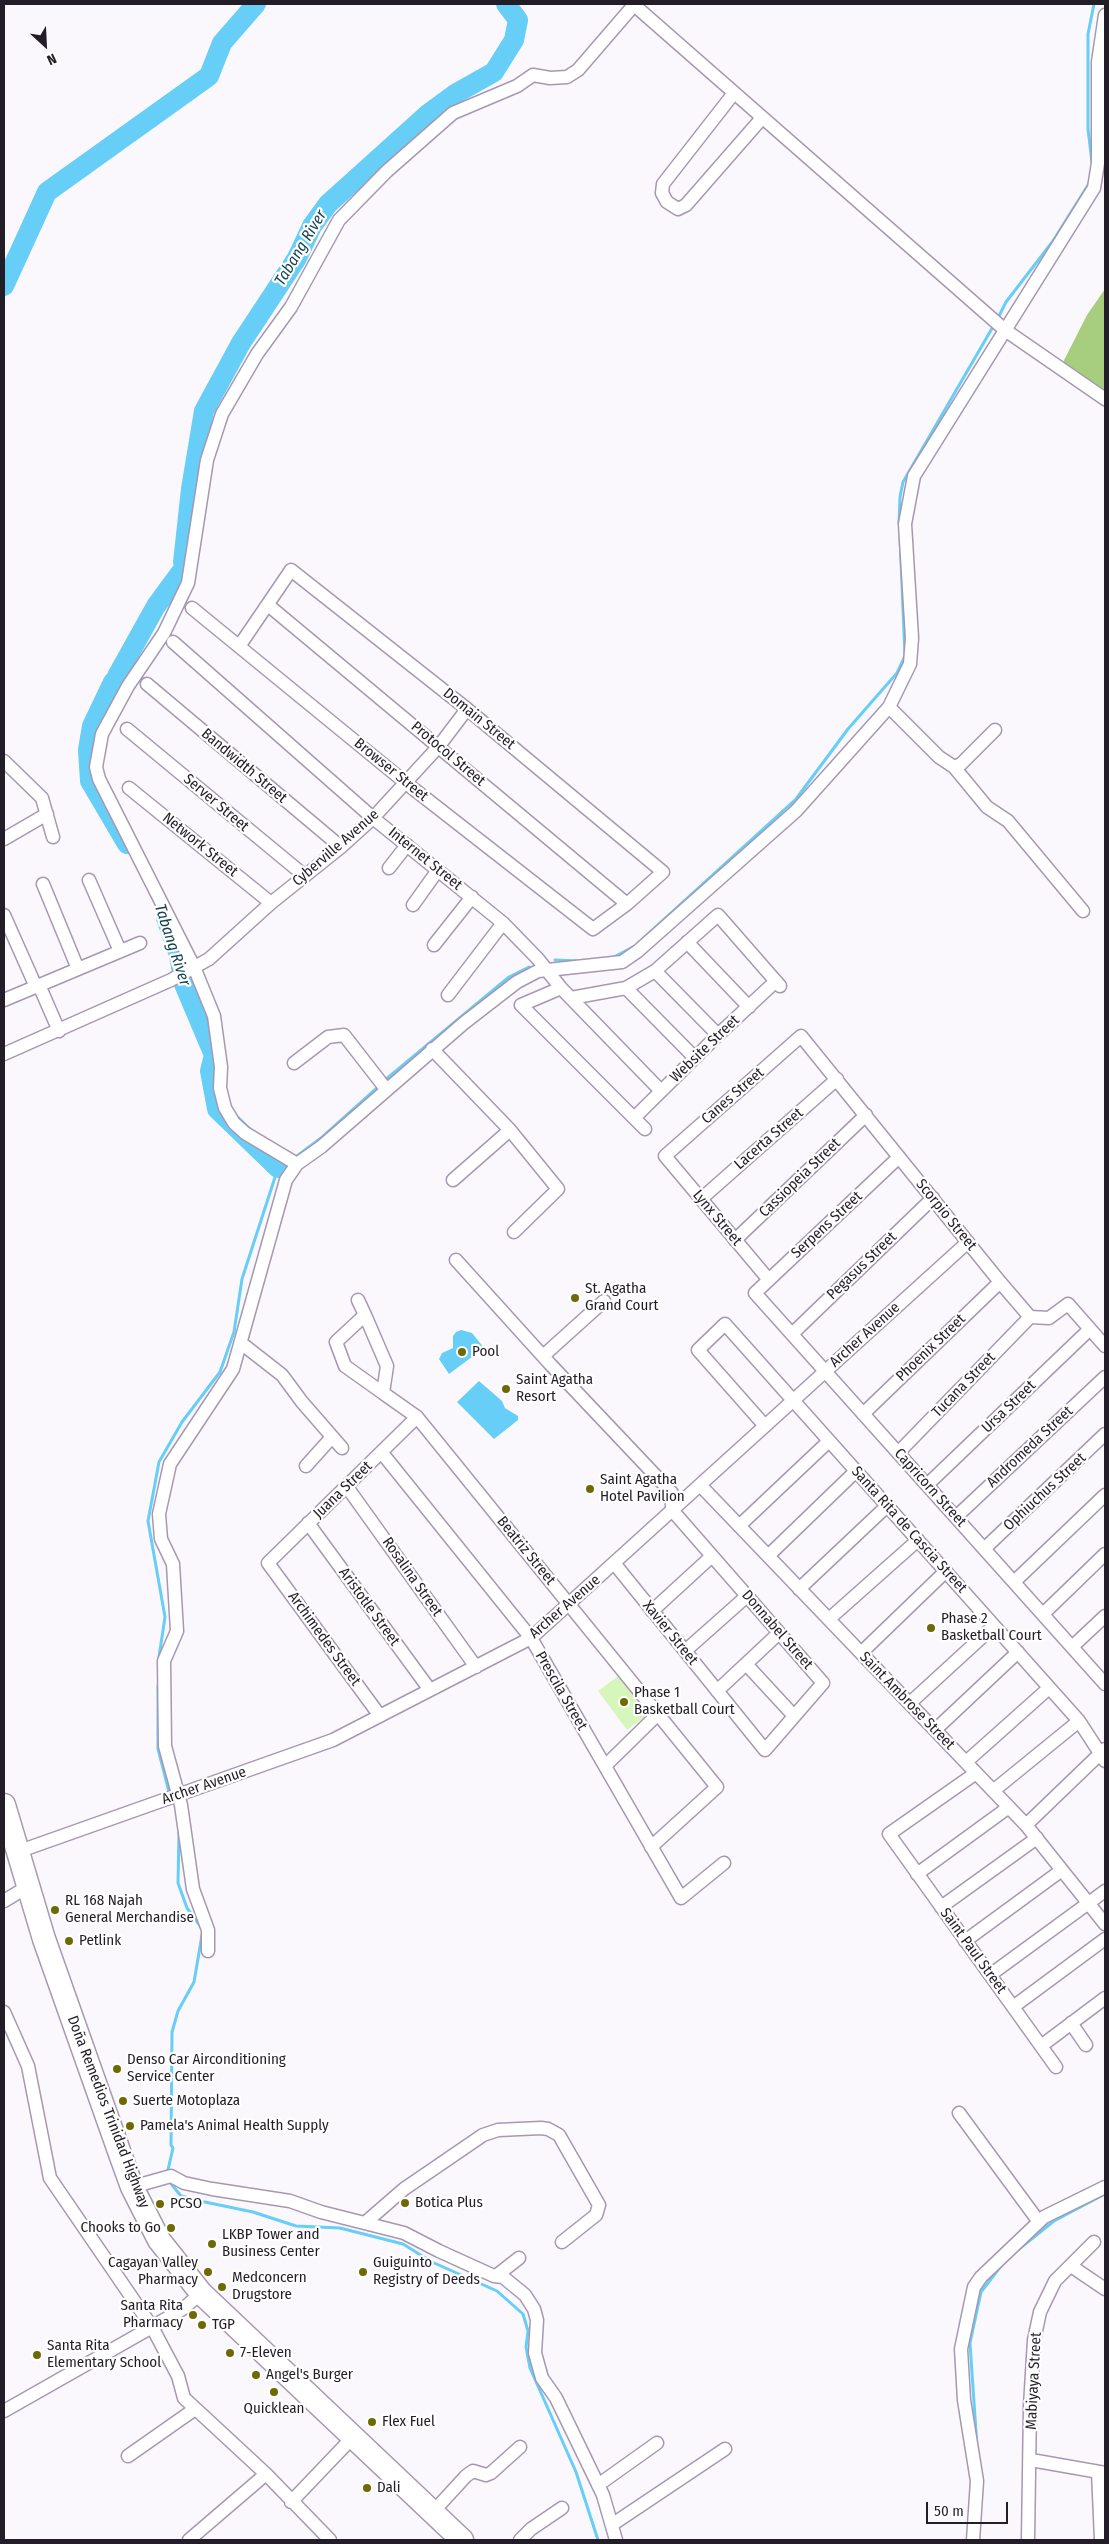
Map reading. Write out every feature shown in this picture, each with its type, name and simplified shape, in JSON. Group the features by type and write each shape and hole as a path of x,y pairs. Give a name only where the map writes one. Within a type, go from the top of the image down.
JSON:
{"highway":[{"name":"Doña Remedios Trinidad Highway","path":"4,1805 27,1887 132,2187 159,2240 201,2292 462,2540"}],"street":[{"path":"297,1164 246,1133 234,1123 225,1108 220,1088 220,1067 214,1016 99,780 96,767 102,734 128,686 164,633 188,583 207,460 222,414 257,354 291,307 339,220 387,171 453,113 517,86 533,75 550,78 567,77 578,70 633,5 1005,330 1105,399"},
{"path":"208,1951 208,1930 193,1889 187,1837 165,1746 164,1661 177,1631 173,1564 162,1540 159,1514 170,1464 233,1370 286,1180 297,1164 321,1147 383,1085 432,1050 504,991 538,972 622,962 638,951 796,811 889,707 910,664 912,638 905,524 914,476 1094,188 1098,163 1098,62 1105,15"},
{"path":"734,93 663,184 662,193 667,202 678,209 686,204 762,118"},
{"name":"Domain Street","path":"268,605 291,570 467,709 663,872 627,904"},
{"path":"240,645 268,605"},
{"name":"Protocol Street","path":"268,605 627,904"},
{"name":"Browser Street","path":"192,608 240,645 406,783 592,928 627,904"},
{"name":"Internet Street","path":"173,642 374,818 503,922 561,988 661,1091"},
{"name":"Bandwidth Street","path":"147,684 341,847"},
{"path":"889,707 939,757 954,767 987,807 1008,821 1083,911"},
{"name":"Cyberville Avenue","path":"4,1054 171,980 209,958 271,903 374,818 439,746 467,709"},
{"name":"Server Street","path":"127,729 305,876"},
{"path":"954,767 961,764 996,730"},
{"path":"4,761 42,798 53,837"},
{"name":"Network Street","path":"129,788 271,903"},
{"path":"4,839 48,814"},
{"path":"389,868 407,844"},
{"path":"413,905 438,870"},
{"path":"89,880 120,951"},
{"path":"43,884 78,969"},
{"path":"434,945 472,896"},
{"path":"4,915 58,1031"},
{"name":"Website Street","path":"634,1118 749,1006 778,984 718,915 687,942"},
{"path":"448,995 503,922"},
{"path":"571,998 626,988 655,970 687,942 749,1006"},
{"path":"4,1000 140,943"},
{"path":"655,970 718,1035"},
{"path":"561,988 521,1005 645,1129"},
{"path":"626,988 695,1058"},
{"path":"294,1064 328,1037 344,1035 383,1085"},
{"name":"Scorpio Street","path":"801,1036 1000,1282 1030,1316"},
{"name":"Canes Street","path":"665,1156 801,1036"},
{"path":"432,1050 510,1130 558,1189 514,1232"},
{"name":"Lacerta Street","path":"701,1199 837,1079"},
{"name":"Cassiopeia Street","path":"735,1240 866,1115"},
{"path":"453,1180 510,1130"},
{"name":"Lynx Street","path":"665,1156 769,1280"},
{"name":"Serpens Street","path":"755,1293 899,1157"},
{"name":"Pegasus Street","path":"792,1334 933,1198"},
{"name":"Archer Avenue","path":"17,1852 333,1740 531,1638 968,1242"},
{"path":"456,1260 542,1356 672,1493 672,1510"},
{"name":"Phoenix Street","path":"863,1414 1000,1282"},
{"name":"Capricorn Street","path":"755,1293 1072,1647 1104,1680"},
{"path":"358,1300 387,1366 383,1393"},
{"path":"542,1356 604,1301"},
{"path":"1030,1316 1049,1318 1068,1304 1105,1346"},
{"name":"Beatriz Street","path":"365,1315 336,1342 345,1366 417,1417 717,1787 651,1847"},
{"name":"Tucana Street","path":"898,1453 1030,1316"},
{"name":"Santa Rita de Cascia Street","path":"765,1426 698,1350 725,1324 1079,1721 1103,1754"},
{"name":"Ursa Street","path":"927,1485 1090,1329"},
{"path":"241,1343 282,1375 342,1448"},
{"name":"Andromeda Street","path":"956,1517 1105,1377"},
{"name":"Juana Street","path":"268,1562 417,1417"},
{"name":"Ophiuchus Street","path":"984,1549 1105,1434"},
{"path":"306,1466 332,1437"},
{"path":"740,1526 829,1441"},
{"name":"Prescila Street","path":"382,1453 531,1638 681,1898 724,1863"},
{"path":"768,1556 856,1471"},
{"name":"Saint Ambrose Street","path":"700,1485 1026,1824 1105,1924"},
{"name":"Rosalina Street","path":"347,1487 476,1667"},
{"path":"1014,1582 1105,1495"},
{"path":"799,1589 887,1506"},
{"name":"Donnabel Street","path":"672,1510 823,1683 765,1750"},
{"name":"Aristotle Street","path":"308,1523 430,1690"},
{"path":"829,1620 918,1540"},
{"path":"1043,1614 1105,1554"},
{"path":"652,1611 712,1556"},
{"name":"Archimedes Street","path":"268,1562 380,1716"},
{"name":"Xavier Street","path":"614,1563 765,1750"},
{"path":"861,1653 946,1571"},
{"path":"685,1651 747,1596"},
{"path":"1072,1647 1105,1616"},
{"path":"910,1704 994,1626"},
{"path":"717,1691 779,1633"},
{"path":"935,1730 1018,1652"},
{"path":"746,1664 794,1716"},
{"path":"966,1762 1049,1688"},
{"path":"605,1766 658,1714"},
{"path":"993,1790 1079,1721"},
{"path":"1026,1824 1103,1754"},
{"name":"Saint Paul Street","path":"976,1773 889,1834 1056,2067"},
{"path":"917,1874 1009,1807"},
{"path":"941,1907 1037,1838"},
{"path":"966,1941 1062,1870"},
{"path":"4,1901 27,1887"},
{"path":"990,1975 1105,1891"},
{"path":"1013,2007 1105,1939"},
{"path":"1041,2046 1105,1998"},
{"path":"4,2012 28,2066 50,2178 152,2328 178,2376 184,2398 266,2474 291,2502 330,2540"},
{"path":"1071,2024 1086,2045"},
{"path":"959,2112 1039,2222"},
{"path":"366,2222 404,2190 483,2135 498,2130 541,2128 559,2136 599,2205 596,2215 562,2242"},
{"path":"132,2187 167,2177 212,2189 290,2201 322,2212 404,2233 439,2251 502,2277 525,2295 534,2309 537,2320 535,2353 542,2378 556,2398 598,2485 613,2524 616,2540"},
{"path":"973,2540 977,2481 964,2400 961,2349 974,2287 981,2277 1044,2217 1105,2187"},
{"name":"Mabiyaya Street","path":"1028,2540 1028,2496 1031,2460 1030,2406 1034,2340 1040,2312 1056,2281 1094,2242"},
{"path":"496,2276 519,2258"},
{"path":"1071,2266 1105,2289"},
{"path":"4,2411 152,2328 184,2308 201,2292"},
{"path":"128,2456 195,2409"},
{"path":"291,2502 353,2438"},
{"path":"598,2485 657,2443"},
{"path":"433,2512 466,2476 473,2471 486,2475 491,2473 520,2447"},
{"path":"613,2524 725,2449"},
{"path":"1031,2460 1102,2473 1101,2540"},
{"path":"189,2540 266,2474"},
{"path":"520,2540 531,2529 562,2508"}],"green space":[{"path":"1105,289 1105,408 1058,372 1087,315"},
{"name":"Phase 1 Basketball Court","path":"621,1674 650,1713 627,1730 598,1691"}],"water":[{"name":"Pool","path":"461,1330 472,1333 484,1348 449,1374 439,1359 442,1353 453,1348 453,1336"},
{"path":"479,1381 502,1401 505,1408 518,1416 518,1420 494,1439 457,1402"}],"waterway":[{"name":"Tabang River","path":"4,286 47,192 209,76 222,43 256,4"},
{"name":"Tabang River","path":"183,562 191,489 204,411 241,343 297,258 312,226 328,204 429,113 455,94 494,72 514,40 518,20 506,4"},
{"path":"1092,162 1088,129 1088,34 1094,4"},
{"path":"998,318 1006,302 1053,241 1090,182"},
{"path":"899,523 900,497 903,482 994,325"},
{"path":"638,943 796,799 848,729 897,673 905,656 900,537"},
{"name":"Tabang River","path":"117,676 156,606 181,572"},
{"name":"Tabang River","path":"113,682 92,726 88,750 90,781 127,844"},
{"name":"Tabang River","path":"166,918 179,955 184,984 214,1055 210,1071 217,1109 278,1168"},
{"path":"612,958 633,947"},
{"path":"555,960 579,961"},
{"path":"385,1080 509,977 529,967"},
{"path":"297,1156 321,1138 380,1085"},
{"path":"159,1657 165,1617 148,1521 159,1462 182,1422 220,1372 234,1332 242,1279 278,1168 285,1164"},
{"path":"158,1686 158,1749 169,1792"},
{"path":"179,1832 178,1883 187,1908 201,1927"},
{"path":"167,2174 173,2148 171,2145 172,2032 178,2011 194,1982 202,1935"},
{"path":"168,2180 181,2196 253,2212 296,2226 340,2228 403,2244 432,2262 497,2291 523,2314 528,2331 526,2347 530,2368 576,2472 598,2540"},
{"path":"1014,2253 1054,2221 1105,2194"},
{"path":"977,2447 970,2343 981,2292 1001,2266"}],"place":[{"name":"St. Agatha Grand Court","path":"575,1298"},
{"name":"Pool","path":"462,1352"},
{"name":"Saint Agatha Resort","path":"506,1389"},
{"name":"Saint Agatha Hotel Pavilion","path":"590,1489"},
{"name":"Phase 2 Basketball Court","path":"931,1628"},
{"name":"Phase 1 Basketball Court","path":"624,1702"},
{"name":"RL 168 Najah General Merchandise","path":"55,1910"},
{"name":"Petlink","path":"69,1941"},
{"name":"Denso Car Airconditioning Service Center","path":"117,2069"},
{"name":"Suerte Motoplaza","path":"123,2101"},
{"name":"Pamela's Animal Health Supply","path":"130,2126"},
{"name":"Botica Plus","path":"405,2203"},
{"name":"PCSO","path":"160,2204"},
{"name":"Chooks to Go","path":"171,2228"},
{"name":"LKBP Tower and Business Center","path":"212,2244"},
{"name":"Cagayan Valley Pharmacy","path":"208,2272"},
{"name":"Guiguinto Registry of Deeds","path":"363,2272"},
{"name":"Medconcern Drugstore","path":"222,2287"},
{"name":"Santa Rita Pharmacy","path":"193,2315"},
{"name":"TGP","path":"202,2325"},
{"name":"7-Eleven","path":"230,2353"},
{"name":"Santa Rita Elementary School","path":"37,2355"},
{"name":"Angel's Burger","path":"256,2375"},
{"name":"Quicklean","path":"274,2392"},
{"name":"Flex Fuel","path":"372,2422"},
{"name":"Dali","path":"367,2488"}]}
